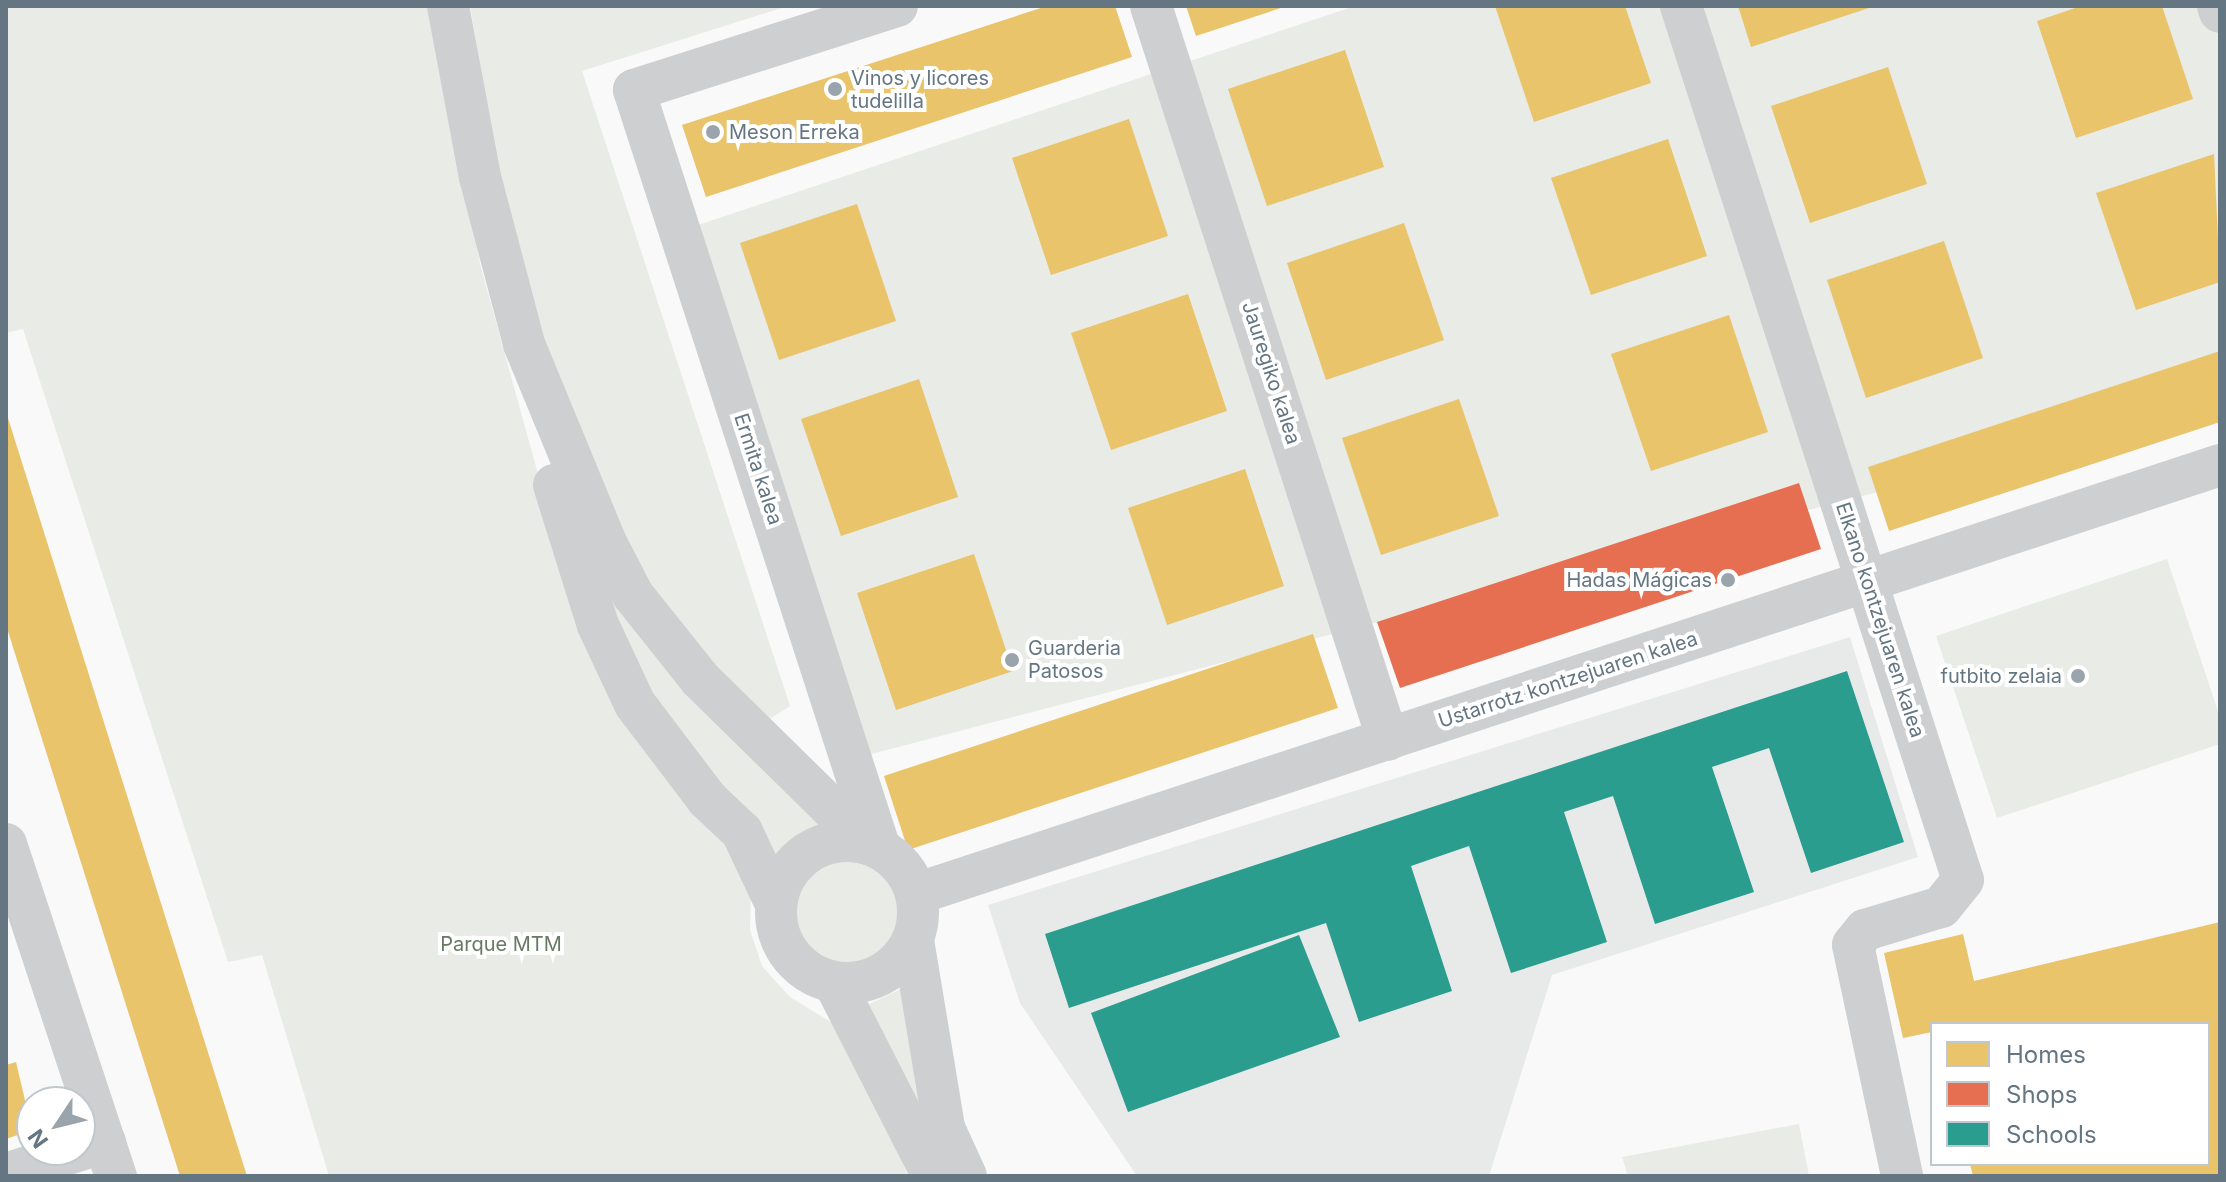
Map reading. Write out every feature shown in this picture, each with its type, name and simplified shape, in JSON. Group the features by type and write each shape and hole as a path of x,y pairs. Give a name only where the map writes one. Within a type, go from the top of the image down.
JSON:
{"street":[{"path":"448,6 480,177 524,344 579,489 633,595 760,744 874,846 916,894 913,940 944,1128 966,1176"},
{"name":"Ermita kalea","path":"874,846 634,90 897,6"},
{"name":"Jauregiko kalea","path":"1151,6 1388,740"},
{"name":"Elkano kontzejuaren kalea","path":"1681,6 1963,880 1941,907 1865,930 1853,945 1902,1176"},
{"path":"2218,6 2220,12"},
{"path":"524,344 525,387 598,625 635,704 707,799 742,832 775,902 785,948 807,971 835,984 882,975 913,940"},
{"name":"Ustarrotz kontzejuaren kalea","path":"916,894 2220,465"},
{"path":"775,902 806,853 847,840 874,846"},
{"path":"6,844 111,1159 6,1174"},
{"path":"835,984 933,1176"}],"shaded area":[{"path":"1850,637 1918,857 1552,975 1489,1176 1137,1176 1020,1003 988,905"}],"green space":[{"name":"Parque MTM","path":"6,6 429,6 481,268 548,510 717,832 751,883 750,930 762,966 790,997 834,1024 863,1063 908,1176 329,1176 262,955 228,962 23,329 6,333"},
{"path":"470,6 788,6 582,71 790,706 759,726 661,614 569,442 497,165"},
{"path":"1355,6 2220,6 2220,403 852,759 680,231"},
{"path":"586,532 834,825 783,849 771,865 646,708"},
{"name":"futbito zelaia","path":"2167,559 2220,717 2220,744 1997,818 1936,636"},
{"path":"845,860 865,864 882,875 893,892 897,912 893,932 882,949 865,960 845,964 825,960 808,949 797,932 793,912 797,892 808,875 825,864"},
{"path":"905,987 931,1123 861,1008"},
{"path":"1799,1124 1809,1176 1628,1176 1622,1157"}],"building: Homes":[{"path":"1047,6 1115,6 1132,57 706,197 682,125"},
{"path":"1186,6 1284,6 1284,7 1196,36"},
{"path":"1495,6 1625,6 1651,83 1534,122"},
{"path":"1738,6 1872,6 1872,7 1751,47"},
{"path":"2081,6 2162,6 2193,99 2076,138 2037,21"},
{"path":"1345,50 1384,167 1267,206 1228,89"},
{"path":"1888,67 1927,184 1810,223 1771,106"},
{"path":"1129,119 1168,236 1051,275 1012,158"},
{"path":"1668,139 1707,256 1591,295 1551,178"},
{"path":"2214,154 2220,282 2136,310 2096,193"},
{"path":"857,204 896,321 779,360 740,243"},
{"path":"1404,223 1444,340 1326,380 1287,263"},
{"path":"1944,241 1983,358 1866,398 1827,280"},
{"path":"1188,294 1227,411 1111,450 1071,333"},
{"path":"1729,315 1768,432 1651,471 1611,354"},
{"path":"2220,351 2220,422 1889,531 1868,467"},
{"path":"919,379 958,497 841,536 801,419"},
{"path":"1459,399 1499,516 1381,555 1342,438"},
{"path":"6,415 247,1176 180,1176 6,625"},
{"path":"1245,469 1284,586 1167,625 1128,508"},
{"path":"974,554 1013,671 896,710 857,593"},
{"path":"1313,634 1338,708 908,850 884,776"},
{"path":"2220,922 2220,1176 1973,1176 1970,1166 2210,1166 2210,1022 1930,1022 1930,1032 1903,1038 1884,953 1963,934 1974,981"},
{"path":"16,1062 22,1086 16,1086 16,1136 6,1139 6,1065"}],"building: Shops":[{"path":"1799,483 1821,549 1400,688 1377,622"}],"building: Schools":[{"path":"1847,671 1904,842 1811,873 1769,748 1712,767 1754,892 1655,924 1613,796 1564,812 1607,942 1511,973 1469,846 1411,866 1452,991 1359,1022 1326,923 1069,1008 1045,934"},
{"path":"1299,935 1340,1037 1128,1112 1091,1013"}],"place":[{"name":"Vinos y licores tudelilla","path":"835,89"},
{"name":"Meson Erreka","path":"713,132"},
{"name":"Hadas Mágicas","path":"1728,580"},
{"name":"Guarderia Patosos","path":"1012,660"},
{"name":"futbito zelaia","path":"2078,676"}]}
